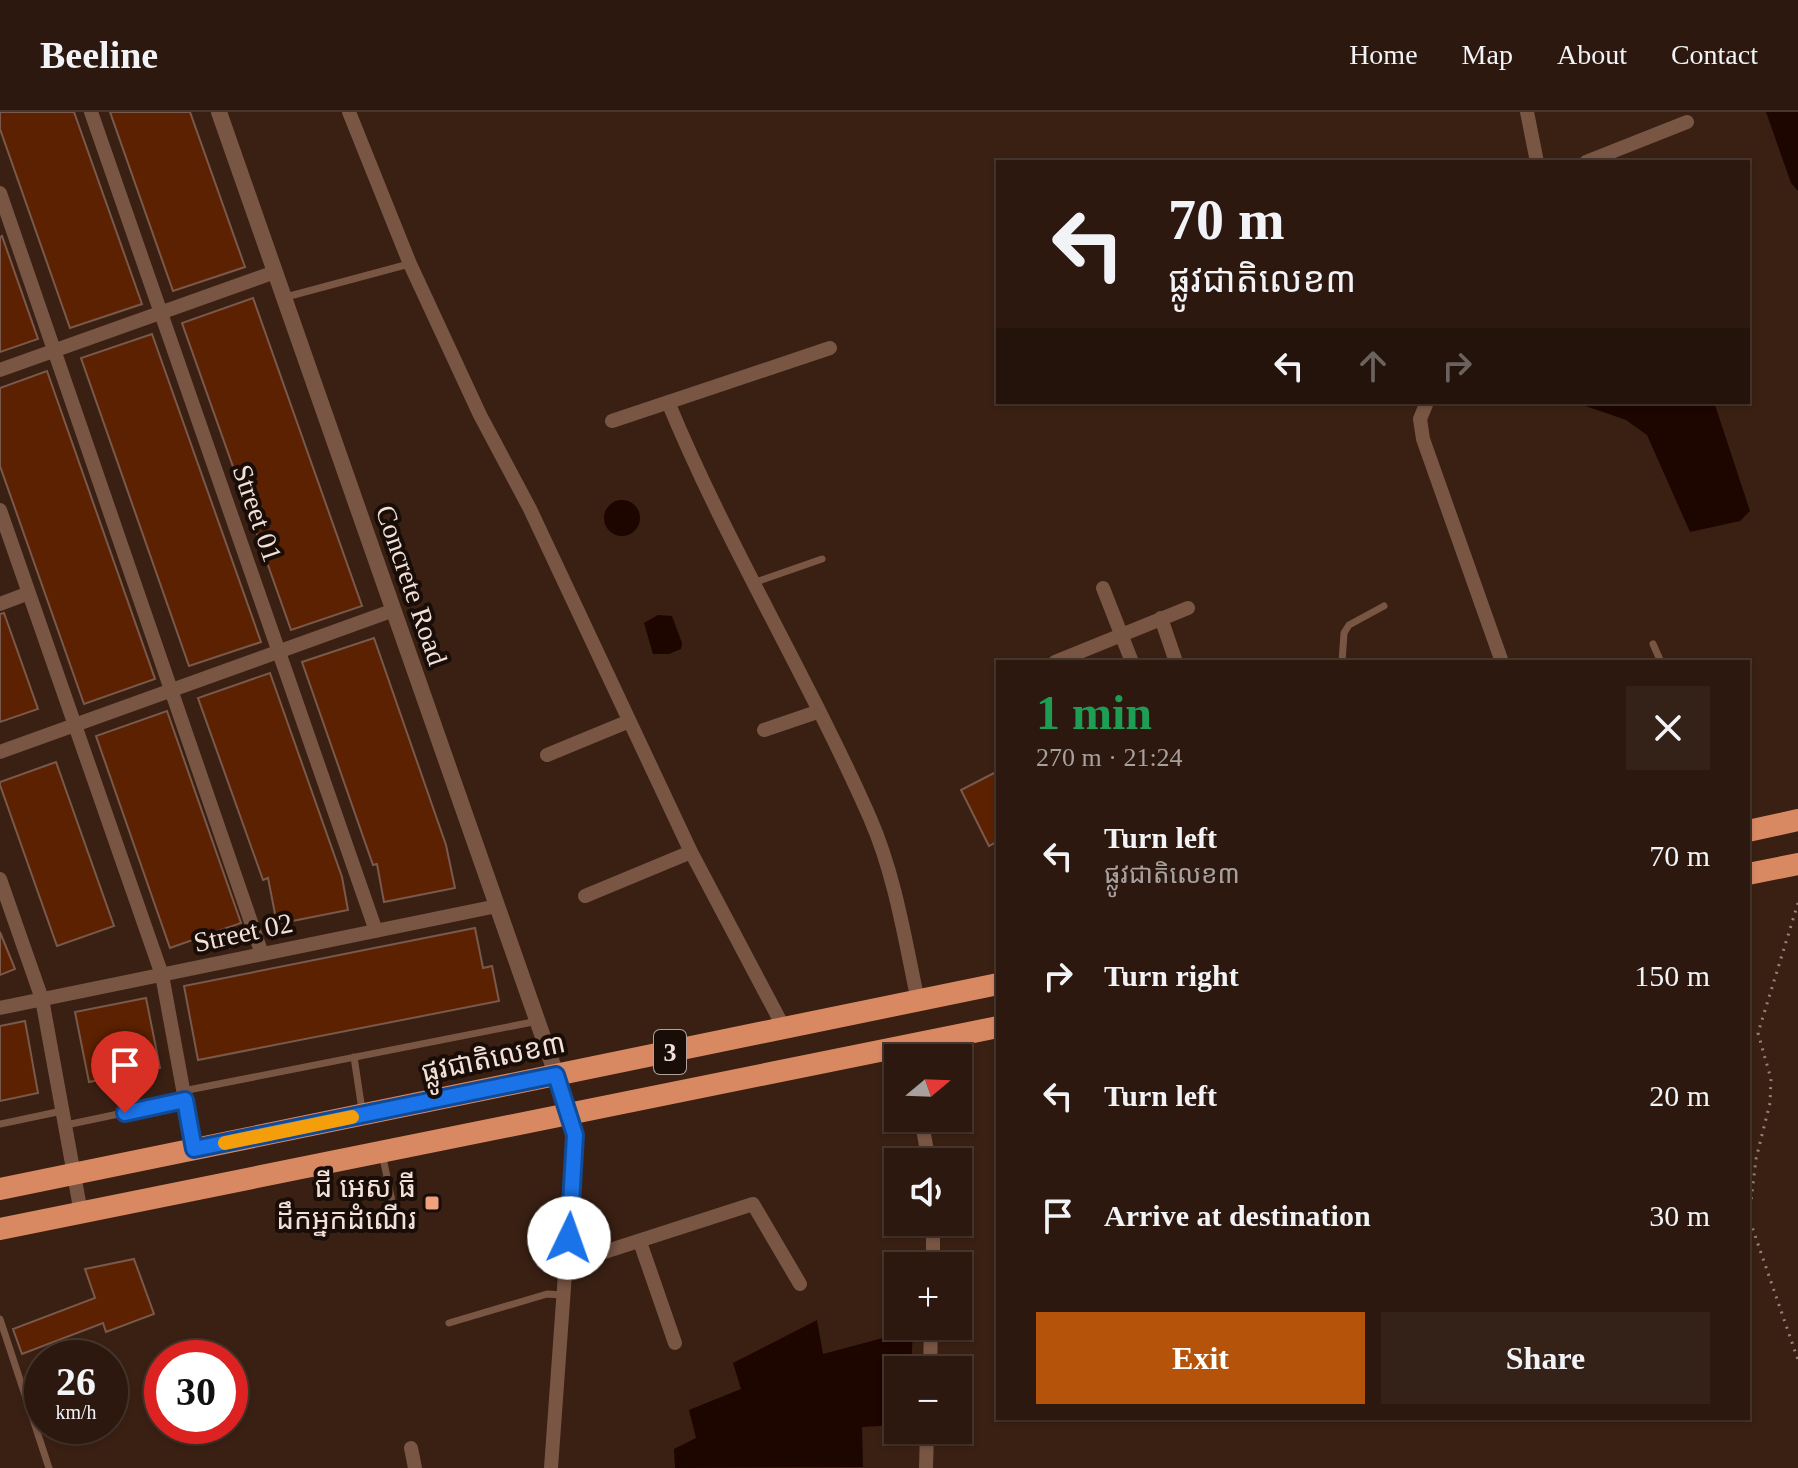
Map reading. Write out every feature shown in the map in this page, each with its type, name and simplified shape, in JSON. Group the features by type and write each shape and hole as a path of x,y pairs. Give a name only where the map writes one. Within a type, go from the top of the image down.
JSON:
{"highway":[{"path":"1750,831 1798,820"},
{"path":"1750,874 1798,864"},
{"name":"ផ្លូវជាតិលេខ៣","path":"0,1189 996,984"},
{"name":"3","path":"933,1044 996,1028"},
{"name":"3","path":"0,1229 570,1114 884,1056"}],"street":[{"name":"Street 01","path":"91,112 376,931"},
{"name":"Concrete Road","path":"219,112 570,1114"},
{"path":"349,112 410,264 480,415 530,509 627,722 691,852 784,1028"},
{"path":"1527,112 1537,160"},
{"path":"1591,160 1687,122"},
{"path":"0,193 262,954"},
{"path":"0,370 275,272"},
{"path":"612,421 830,348"},
{"path":"668,402 717,515 871,821 899,913 918,1001"},
{"path":"1426,404 1420,419 1423,439 1501,660"},
{"path":"0,510 162,975 194,1149"},
{"path":"1103,588 1131,660"},
{"path":"0,604 29,593"},
{"path":"1060,660 1188,608"},
{"path":"0,752 394,610"},
{"path":"1161,618 1175,660"},
{"path":"764,730 817,712"},
{"path":"547,755 627,722"},
{"path":"585,896 691,852"},
{"path":"0,879 42,999 81,1213"},
{"name":"Street 02","path":"0,1008 497,906"},
{"path":"551,1468 575,1135 570,1114"},
{"path":"567,1264 753,1204 800,1284"},
{"path":"640,1242 675,1343"},
{"path":"926,1468 927,1444"},
{"path":"411,1448 415,1468"}],"lane":[{"path":"284,297 410,264"},
{"path":"753,583 822,559"},
{"path":"1342,660 1344,633 1349,625 1384,606"},
{"path":"1653,644 1660,660"},
{"path":"0,1124 63,1118 184,1096 354,1057 538,1021"},
{"path":"354,1057 363,1115"},
{"path":"382,1152 393,1206"},
{"path":"449,1323 547,1294 564,1295"},
{"path":"0,1319 49,1468"}],"path":[{"path":"1750,1210 1756,1159 1770,1103 1771,1079 1758,1033 1798,903"},
{"path":"1750,1221 1798,1360"}],"shaded area":[{"path":"1766,112 1798,112 1798,191 1791,183"},
{"path":"1580,404 1715,404 1750,511 1740,521 1690,532 1647,435 1626,420"},
{"path":"622,500 634,506 640,518 634,530 622,536 610,530 604,518 610,506"},
{"path":"658,615 672,616 682,643 681,649 669,654 653,654 644,623"},
{"path":"817,1320 823,1354 884,1338 912,1340 912,1356 884,1356 884,1426 862,1427 863,1467 675,1468 674,1449 696,1438 689,1410 741,1389 733,1363"}],"building":[{"path":"0,112 74,112 142,304 70,328 0,129"},
{"path":"110,112 190,112 245,267 173,291"},
{"path":"0,237 38,339 0,352"},
{"path":"253,298 362,606 291,630 182,323"},
{"path":"152,334 261,642 189,666 81,358"},
{"path":"47,371 155,679 84,704 0,466 0,388"},
{"path":"4,613 38,709 0,722 0,614"},
{"path":"374,638 446,845 455,888 384,902 377,864 373,865 302,662"},
{"path":"270,673 342,877 348,910 277,924 268,878 263,880 198,698"},
{"path":"167,711 241,923 170,948 96,736"},
{"path":"56,762 114,926 57,946 0,785 0,782"},
{"path":"996,772 996,842 989,846 961,790"},
{"path":"475,928 483,968 492,966 499,1001 198,1060 184,986"},
{"path":"0,932 15,969 0,975"},
{"path":"146,998 160,1068 89,1082 75,1012"},
{"path":"25,1021 38,1093 0,1101 0,1026"},
{"path":"134,1259 154,1314 106,1332 103,1323 59,1340 24,1340 22,1354 13,1329 95,1298 85,1269"}],"slow traffic":[{"path":"225,1143 352,1117"}],"place":[{"name":"ជី អេស ធី ដឹកអ្នកដំណើរ","path":"432,1203"}],"route":[{"path":"125,1113 185,1100 194,1149 556,1075 575,1135 569,1238"}]}
